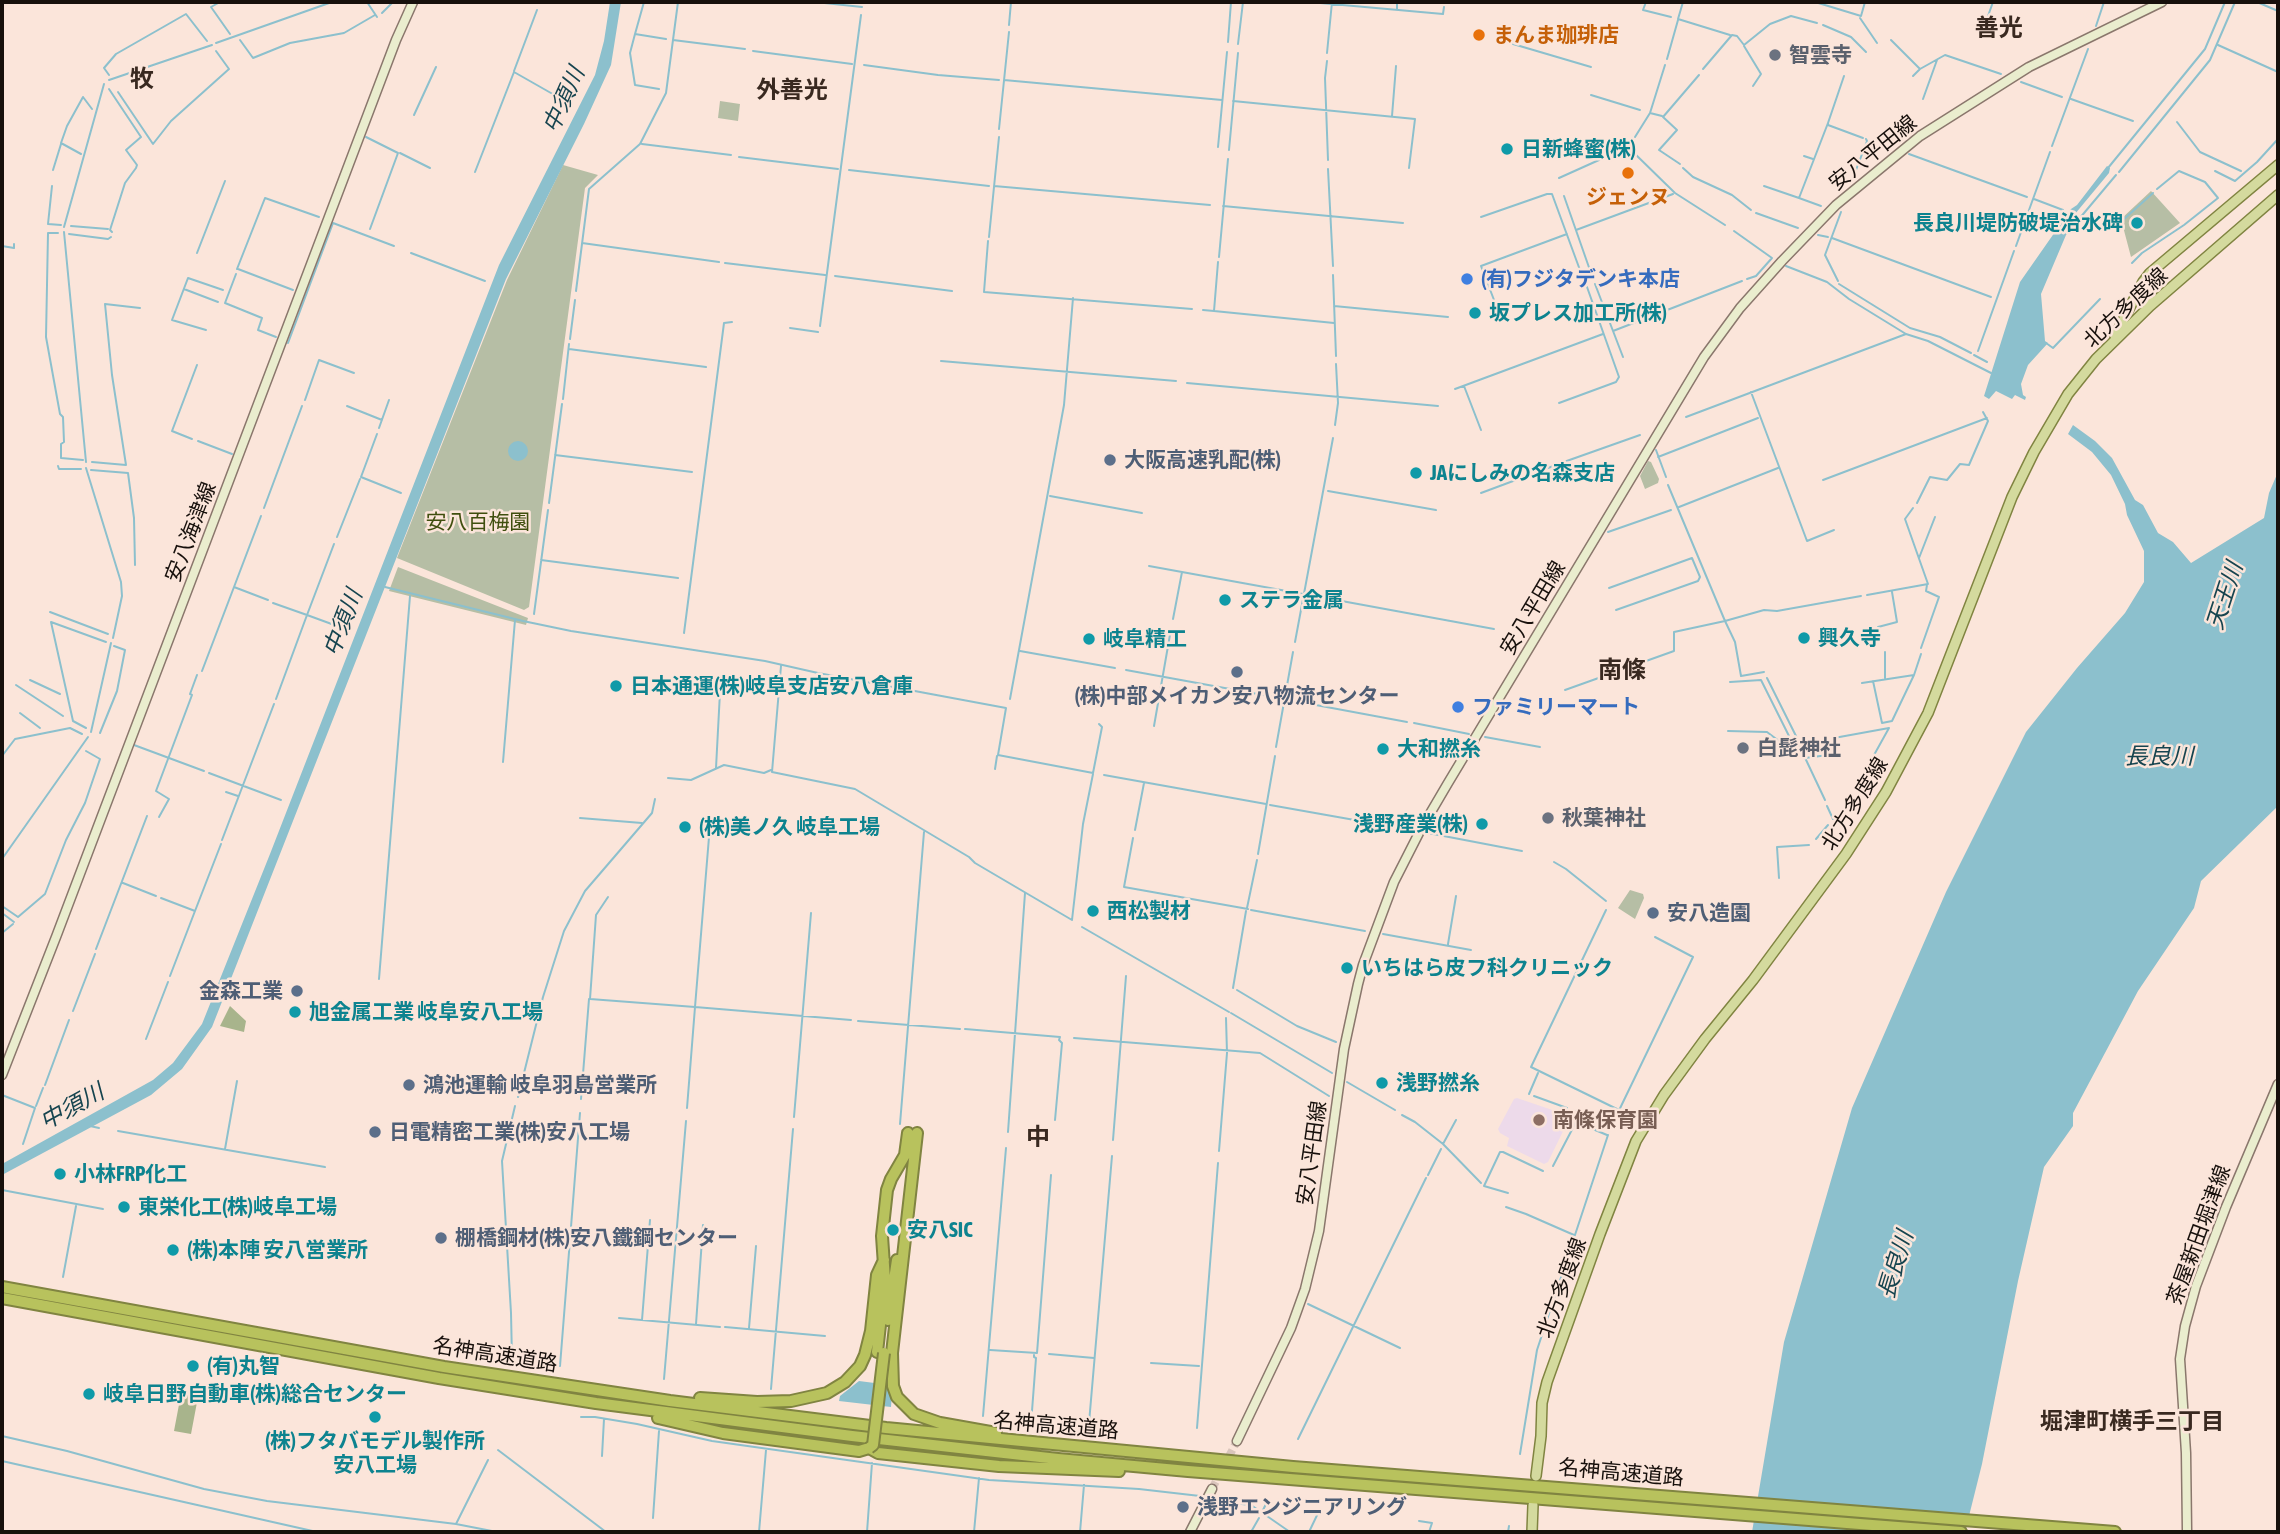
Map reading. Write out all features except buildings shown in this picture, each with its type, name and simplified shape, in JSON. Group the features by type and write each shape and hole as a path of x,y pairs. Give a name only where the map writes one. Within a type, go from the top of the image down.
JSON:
{"highway":[{"path":"880,1352 885,1280 882,1236 887,1190 913,1133 908,1224 891,1364 893,1386 904,1406 927,1420 955,1426 1183,1457"},
{"path":"908,1224 893,1278 880,1352 866,1444 869,1448 878,1453 999,1466 1078,1471 1188,1471"},
{"path":"571,1387 757,1402 791,1401 827,1393 853,1375 865,1355 871,1331 877,1275 884,1260"},
{"name":"名神高速道路","path":"2,1287 362,1353 571,1387 886,1428 1183,1457 2115,1532"},
{"name":"名神高速道路","path":"2,1298 439,1378 596,1403 852,1436 1032,1457 1188,1471 1961,1532"},
{"path":"439,1378 496,1391 643,1414 756,1438 859,1451 869,1448"}],"main road":[{"name":"安八海津線","path":"2,1075 412,2"},
{"name":"安八平田線","path":"1237,1441 1305,1290 1319,1231 1344,1049 1358,984 1394,882 1448,783 1704,357 1740,308 1836,205 1920,136 2029,67 2162,2"},
{"path":"2096,359 2115,335 2143,282 2160,264 2278,165"},
{"name":"北方多度線","path":"1536,1476 1542,1403 1547,1382 1636,1141 1664,1095 1846,854 1886,792 1928,713 2012,497 2034,452 2068,394 2096,359 2150,306 2278,195"},
{"path":"2150,306 2148,285 2160,264"},
{"name":"茶屋新田堀津線","path":"2187,1530 2186,1453 2180,1359 2185,1326 2196,1286 2225,1207 2278,1084"},
{"path":"1190,1532 1212,1489"},
{"path":"1532,1532 1533,1505"}],"shaded area":[{"path":"1517,1098 1567,1115 1569,1119 1548,1162 1544,1164 1507,1146 1509,1138 1498,1129"}],"green space":[{"path":"720,101 740,104 738,121 718,118"},
{"name":"安八百梅園","path":"563,165 598,175 585,188 529,607 524,610 397,558 507,280"},
{"path":"2151,191 2180,223 2131,257 2121,219"},
{"path":"1648,461 1659,479 1658,483 1645,489 1640,476"},
{"path":"398,567 528,618 526,625 389,591"},
{"path":"1630,890 1643,894 1644,898 1635,919 1618,908"},
{"path":"230,1006 246,1021 244,1032 220,1026"},
{"path":"181,1394 198,1397 191,1434 174,1431"}],"water":[{"path":"610,2 621,2 611,65 506,279 212,1027 182,1069 151,1095 2,1175 2,1164 153,1080 173,1063 202,1024 499,265 595,75"},
{"path":"2107,166 2110,168 2109,173 2070,220 2074,225 2066,235 2041,294 2045,341 2048,343 2028,365 2021,384 2025,400 2015,395 2012,399 1996,391 1989,399 1984,396 2020,282 2071,209"},
{"name":"長良川","path":"2073,425 2112,458 2135,500 2143,505 2158,533 2173,542 2191,563 2264,518 2269,493 2278,472 2278,806 2201,881 2194,908 2138,991 2073,1113 2073,1126 2044,1167 2018,1281 1982,1464 1965,1532 1752,1532 1784,1342 1852,1108 1946,892 2026,732 2125,613 2144,582 2144,551 2127,515 2125,504 2111,475 2092,452 2068,434"},
{"path":"518,441 525,444 528,451 525,458 518,461 511,458 508,451 511,444"},
{"path":"859,1381 890,1385 891,1407 839,1401 840,1396"}],"waterway":[{"path":"220,2 211,7 230,34"},
{"path":"216,43 332,2"},
{"path":"367,2 377,17"},
{"path":"382,13 393,2"},
{"path":"644,2 635,34 666,39"},
{"path":"576,291 589,189 640,144 666,93 678,2"},
{"path":"815,2 862,7"},
{"path":"1009,25 1011,2"},
{"path":"1228,42 1231,2"},
{"path":"1238,44 1243,2"},
{"path":"1309,2 1443,14 1444,7"},
{"path":"1327,53 1332,2"},
{"path":"1397,2 1397,10"},
{"path":"1646,2 1643,10 1671,17"},
{"path":"1683,2 1678,19 1730,35"},
{"path":"1815,2 1861,16 1865,2"},
{"path":"1988,16 1993,2"},
{"path":"2096,26 2104,2"},
{"path":"2108,168 2205,49 2225,2"},
{"path":"2119,172 2210,60 2235,2"},
{"path":"2257,2 2278,11"},
{"path":"514,71 537,10"},
{"path":"109,75 104,68 116,54 186,14 207,41"},
{"path":"240,40 253,58 290,43 344,33 375,15"},
{"path":"820,326 861,15"},
{"path":"1703,69 1732,35 1737,36 1744,45 1770,24 1791,16 1817,23"},
{"path":"1860,18 1877,43"},
{"path":"1667,59 1678,20"},
{"path":"1823,25 1851,37 1866,52"},
{"path":"999,129 1009,32"},
{"path":"635,34 630,53 635,85 659,89"},
{"path":"673,40 745,49"},
{"path":"1891,40 1920,69"},
{"path":"1513,44 1591,67"},
{"path":"109,80 212,45"},
{"path":"2218,45 2278,72"},
{"path":"1744,46 1761,74 1753,86"},
{"path":"2052,146 2088,49"},
{"path":"118,92 153,144 171,121 229,69 216,51"},
{"path":"753,51 852,64"},
{"path":"1218,147 1227,52"},
{"path":"1229,150 1238,53"},
{"path":"1913,76 1945,55 2001,74"},
{"path":"1923,99 1937,60"},
{"path":"1327,61 1325,78 1328,160"},
{"path":"864,65 999,80"},
{"path":"1650,113 1665,65"},
{"path":"1392,116 1396,66"},
{"path":"414,115 436,67"},
{"name":"中須川","path":"475,172 514,72 572,105"},
{"path":"1680,164 1659,150 1677,130 1663,117 1699,75"},
{"path":"1844,76 1828,125 1863,138"},
{"path":"1004,80 1222,100"},
{"path":"2021,82 2062,97"},
{"path":"64,227 104,84"},
{"path":"109,89 141,137 126,150 137,165 125,183 110,230 112,232"},
{"path":"1591,95 1640,110"},
{"path":"81,154 61,143 83,97 92,109"},
{"path":"2071,99 2133,121"},
{"path":"1233,101 1415,119 1409,168"},
{"path":"1635,137 1650,113 1662,116"},
{"path":"2177,122 2200,152 2241,171"},
{"path":"1821,206 1799,198 1828,123"},
{"path":"366,137 398,153 370,229"},
{"path":"989,237 999,137"},
{"path":"1853,178 1866,139"},
{"path":"2215,171 2235,181 2278,139"},
{"path":"53,170 61,144"},
{"path":"642,144 731,155"},
{"path":"1559,178 1599,160 1619,144"},
{"path":"1632,151 1675,193 1725,225"},
{"path":"2016,246 2050,152"},
{"path":"400,153 430,168"},
{"path":"1909,154 2027,197"},
{"path":"1804,156 1813,159"},
{"path":"739,157 838,169"},
{"path":"1219,257 1228,159"},
{"path":"1683,168 1693,177 1732,195 1751,210"},
{"path":"1328,169 1333,266"},
{"path":"849,170 989,186"},
{"path":"2132,263 2218,198 2205,182 2179,171 2157,189"},
{"path":"2074,225 2116,175"},
{"path":"197,253 225,181"},
{"path":"52,186 48,224 61,225"},
{"path":"994,186 1210,205"},
{"path":"1764,186 1799,198"},
{"path":"2123,220 2153,193"},
{"path":"1481,217 1552,194 1584,281"},
{"path":"1576,230 1673,194"},
{"path":"1564,196 1592,276"},
{"path":"237,269 265,198 319,217"},
{"path":"2034,199 2063,210"},
{"path":"1223,206 1403,223"},
{"path":"1838,281 1825,255 1841,212"},
{"path":"1756,213 1798,228"},
{"path":"288,343 333,223 394,246"},
{"path":"71,226 108,229"},
{"path":"1734,231 1772,258 1756,276 1747,279"},
{"path":"64,232 86,462"},
{"path":"58,233 48,233 46,337 60,414 63,417 64,442 61,444 61,458 83,460"},
{"path":"69,234 108,239 111,237"},
{"path":"1499,313 1481,266 1567,234"},
{"path":"1818,235 1828,237"},
{"path":"1832,238 1991,297"},
{"path":"988,241 984,292 1192,309"},
{"path":"582,243 719,262"},
{"path":"2,246 14,248 14,244"},
{"path":"1978,351 2014,251"},
{"path":"411,253 485,281"},
{"path":"1203,310 1214,311 1218,262"},
{"path":"725,263 825,275"},
{"path":"1786,266 1827,282 1849,299 1906,334 1928,341 1991,373"},
{"path":"238,269 293,290"},
{"path":"236,274 225,303 262,318 258,330 276,337"},
{"path":"1333,275 1336,356"},
{"path":"835,276 952,291"},
{"path":"206,330 172,320 188,278 223,290"},
{"path":"1613,331 1742,281"},
{"path":"1595,284 1623,357"},
{"path":"1839,284 1910,328 1940,337 1971,353"},
{"path":"1559,403 1616,382 1619,377 1587,287"},
{"path":"184,289 218,302"},
{"path":"1010,699 1064,405 1073,298"},
{"path":"2046,343 2053,348 2100,299"},
{"path":"570,339 575,300"},
{"path":"92,462 126,465 112,375 105,304 140,308"},
{"path":"1334,306 1448,317"},
{"path":"1214,311 1334,323"},
{"path":"684,633 724,323 732,322"},
{"path":"790,328 818,332"},
{"path":"1455,389 1603,334"},
{"path":"1686,417 1906,334"},
{"path":"563,399 569,344"},
{"path":"569,349 706,367"},
{"path":"1974,355 1987,362"},
{"path":"305,400 319,360 354,373"},
{"path":"941,361 1176,381"},
{"path":"1335,425 1338,403 1336,364"},
{"path":"192,439 172,431 197,365"},
{"path":"1187,383 1438,406"},
{"path":"1464,386 1481,430"},
{"path":"1751,392 1807,541 1834,530"},
{"path":"379,428 389,400"},
{"path":"549,503 562,404"},
{"path":"264,508 302,406"},
{"path":"347,406 382,420"},
{"path":"1917,503 1930,477 1947,480 1960,464 1969,465 1988,421 1983,412"},
{"path":"1658,457 1758,418"},
{"path":"1823,480 1987,418"},
{"path":"377,434 361,477 401,493"},
{"path":"1561,463 1640,435"},
{"path":"1295,642 1333,438"},
{"path":"198,441 232,454"},
{"path":"1656,450 1666,477"},
{"path":"555,455 692,472"},
{"path":"1481,493 1556,465"},
{"path":"58,466 59,469 81,469"},
{"path":"86,468 121,582 122,596 113,638"},
{"path":"1679,507 1778,468"},
{"path":"91,470 128,473 134,518 135,565"},
{"path":"337,537 360,479"},
{"path":"1565,690 1674,651 1674,632 1725,621 1668,485"},
{"path":"1328,491 1436,510"},
{"path":"1050,496 1142,513"},
{"path":"1867,595 1928,584 1905,519 1913,508"},
{"path":"534,614 548,510"},
{"path":"1608,532 1671,510"},
{"path":"261,516 234,587 268,600"},
{"path":"1919,558 1935,517"},
{"name":"中須川","path":"334,544 307,615 348,630"},
{"path":"1609,588 1692,558 1700,577 1698,581 1616,610"},
{"path":"541,560 678,578"},
{"path":"1149,566 1182,572"},
{"path":"1173,619 1182,572 1303,594"},
{"path":"1921,648 1939,597 1926,591 1927,585"},
{"path":"202,671 234,587"},
{"path":"385,587 571,631 765,661 1006,708 998,755 1093,773 1102,727 1099,724"},
{"path":"1878,627 1897,622 1892,592"},
{"path":"1309,595 1494,629"},
{"path":"379,979 410,596"},
{"path":"1764,672 1741,676 1735,642 1725,621 1764,610 1777,611 1861,596"},
{"path":"273,603 307,615 276,699"},
{"path":"50,612 108,634"},
{"path":"503,762 515,620"},
{"path":"86,728 73,721 51,622 106,642"},
{"path":"1154,726 1171,629"},
{"path":"91,732 111,643"},
{"path":"100,733 117,691 125,650 114,646"},
{"path":"1020,651 1115,668"},
{"path":"1276,747 1293,652"},
{"path":"1885,652 1885,678"},
{"path":"1862,683 1914,675 1921,654"},
{"path":"781,666 772,772 855,789 1072,920 1083,824 1093,774"},
{"path":"1126,670 1285,699"},
{"path":"159,817 169,799 156,791 197,675"},
{"path":"1873,681 1882,723 1892,721 1914,675"},
{"path":"1767,678 1797,738"},
{"path":"30,680 60,694"},
{"path":"1728,731 1767,732 1779,741 1790,738 1761,680 1730,682"},
{"path":"16,685 63,716"},
{"path":"716,768 720,692"},
{"path":"1289,700 1407,722"},
{"path":"222,840 274,704"},
{"path":"20,713 40,728"},
{"path":"1414,723 1469,734"},
{"path":"2,756 15,739 70,728 82,734"},
{"path":"1805,758 1836,754 1834,738 1889,728 1874,755"},
{"path":"2,859 88,737"},
{"path":"1485,737 1540,747"},
{"path":"134,745 204,771"},
{"path":"1799,745 1825,800"},
{"path":"2,906 18,917 45,894 66,840 85,803 100,759 86,751"},
{"path":"995,769 997,756"},
{"path":"1258,854 1275,756"},
{"path":"1857,786 1872,759"},
{"path":"668,778 691,780 724,765 764,773 771,770"},
{"path":"209,773 281,800"},
{"path":"1104,775 1266,804"},
{"path":"1135,830 1144,783"},
{"path":"226,792 238,796"},
{"path":"518,1097 543,997 564,931 585,891 652,813 655,799"},
{"path":"1270,805 1411,830"},
{"path":"1827,806 1833,819"},
{"path":"96,949 147,816"},
{"path":"580,818 642,823"},
{"path":"710,825 695,1007 851,1020"},
{"path":"1816,839 1828,825"},
{"path":"900,1124 924,832"},
{"path":"1428,833 1522,851"},
{"path":"1133,838 1124,887 1248,909"},
{"path":"195,911 221,844"},
{"path":"1779,878 1777,847 1809,845"},
{"path":"1247,908 1257,860"},
{"path":"1554,862 1606,901"},
{"path":"123,883 156,896"},
{"path":"1008,1132 1025,893"},
{"path":"1448,944 1456,896"},
{"path":"608,897 596,915 590,999 695,1007 687,1108"},
{"path":"161,898 195,911 170,976"},
{"path":"1251,910 1365,931"},
{"path":"1606,910 1531,1067 1619,1110"},
{"path":"1233,988 1246,911"},
{"path":"2,913 14,922"},
{"path":"794,1117 811,913"},
{"path":"2,933 13,924"},
{"path":"1082,927 1229,1012"},
{"path":"1383,934 1471,950"},
{"path":"1611,1127 1693,957 1655,937"},
{"path":"73,1011 95,954"},
{"path":"1113,1140 1126,976"},
{"path":"146,1039 168,982"},
{"path":"1237,990 1297,1026 1336,1042"},
{"path":"581,1099 589,999"},
{"path":"1231,1013 1332,1073"},
{"path":"1219,1151 1227,1053 1226,1018"},
{"path":"45,1085 69,1020"},
{"path":"858,1021 960,1029"},
{"path":"965,1029 1060,1037 1062,1043 1055,1120"},
{"path":"1074,1038 1260,1053 1329,1096"},
{"path":"1529,1094 1538,1073"},
{"path":"225,1149 237,1081"},
{"path":"1347,1082 1395,1110"},
{"name":"中須川","path":"36,1106 43,1088"},
{"name":"中須川","path":"2,1095 35,1108 23,1144"},
{"path":"1534,1096 1567,1108"},
{"path":"512,1359 502,1161 515,1106"},
{"path":"1572,1110 1610,1126"},
{"path":"560,1366 580,1113"},
{"path":"1402,1115 1443,1144 1481,1183"},
{"path":"1443,1144 1456,1120"},
{"path":"664,1379 686,1121"},
{"path":"1553,1166 1576,1122 1607,1135"},
{"path":"90,1126 99,1128"},
{"path":"771,1389 793,1129"},
{"path":"118,1131 325,1167"},
{"path":"1520,1454 1537,1350 1608,1135"},
{"path":"983,1416 1006,1148"},
{"path":"1428,1175 1441,1149"},
{"path":"1508,1193 1484,1186 1500,1152 1543,1171"},
{"path":"1089,1423 1112,1156"},
{"path":"1197,1428 1218,1163"},
{"path":"990,1350 1037,1353 1051,1175"},
{"path":"1298,1439 1426,1178"},
{"path":"2,1190 103,1209"},
{"path":"63,1277 76,1206"},
{"path":"1506,1207 1574,1235"},
{"path":"642,1320 650,1220"},
{"path":"696,1324 703,1225"},
{"path":"749,1328 756,1246"},
{"path":"1308,1304 1400,1348"},
{"path":"619,1318 720,1327"},
{"path":"725,1327 825,1336"},
{"path":"1049,1354 1094,1358"},
{"path":"1032,1411 1036,1358 1034,1355"},
{"path":"1151,1363 1199,1366"},
{"path":"581,1417 637,1424 712,1441 989,1480 1139,1489 1200,1496"},
{"path":"602,1456 604,1419"},
{"path":"653,1518 659,1431"},
{"path":"2,1436 204,1489 267,1501 456,1524 497,1532"},
{"path":"498,1450 606,1532"},
{"path":"759,1532 766,1450"},
{"path":"456,1524 488,1460"},
{"path":"2,1461 317,1532"},
{"path":"867,1532 872,1463"},
{"path":"974,1532 979,1478"},
{"path":"1080,1532 1084,1485"},
{"path":"1214,1501 1251,1505 1290,1532"},
{"path":"1262,1512 1267,1502"},
{"path":"1309,1532 1320,1509"},
{"path":"1251,1532 1259,1518"},
{"path":"1419,1521 1432,1523 1429,1532"},
{"path":"1508,1532 1509,1526"}],"tunnel":[{"path":"1212,1489 1237,1441"}],"place":[{"name":"まんま珈琲店","path":"1479,35"},
{"name":"智雲寺","path":"1775,55"},
{"name":"日新蜂蜜(株)","path":"1507,149"},
{"name":"ジェンヌ","path":"1628,173"},
{"name":"長良川堤防破堤治水碑","path":"2137,223"},
{"name":"(有)フジタデンキ本店","path":"1467,279"},
{"name":"坂プレス加工所(株)","path":"1475,313"},
{"name":"大阪高速乳配(株)","path":"1110,460"},
{"name":"JAにしみの名森支店","path":"1416,473"},
{"name":"ステラ金属","path":"1225,600"},
{"name":"興久寺","path":"1804,638"},
{"name":"岐阜精工","path":"1089,639"},
{"name":"(株)中部メイカン安八物流センター","path":"1237,672"},
{"name":"日本通運(株)岐阜支店安八倉庫","path":"616,686"},
{"name":"ファミリーマート","path":"1458,707"},
{"name":"白髭神社","path":"1743,748"},
{"name":"大和撚糸","path":"1383,749"},
{"name":"秋葉神社","path":"1548,818"},
{"name":"浅野産業(株)","path":"1482,824"},
{"name":"(株)美ノ久 岐阜工場","path":"685,827"},
{"name":"西松製材","path":"1093,911"},
{"name":"安八造園","path":"1653,913"},
{"name":"いちはら皮フ科クリニック","path":"1347,968"},
{"name":"金森工業","path":"297,991"},
{"name":"旭金属工業 岐阜安八工場","path":"295,1012"},
{"name":"浅野撚糸","path":"1382,1083"},
{"name":"鴻池運輸 岐阜羽島営業所","path":"409,1085"},
{"name":"南條保育園","path":"1539,1120"},
{"name":"日電精密工業(株)安八工場","path":"375,1132"},
{"name":"小林FRP化工","path":"60,1174"},
{"name":"東栄化工(株)岐阜工場","path":"124,1207"},
{"name":"安八SIC","path":"893,1230"},
{"name":"棚橋鋼材(株)安八鐵鋼センター","path":"441,1238"},
{"name":"(株)本陣 安八営業所","path":"173,1250"},
{"name":"(有)丸智","path":"193,1366"},
{"name":"岐阜日野自動車(株)総合センター","path":"89,1394"},
{"name":"(株)フタバモデル製作所 安八工場","path":"375,1417"},
{"name":"浅野エンジニアリング","path":"1183,1507"}],"district":[{"name":"善光","path":"1999,28"},
{"name":"牧","path":"142,79"},
{"name":"外善光","path":"792,90"},
{"name":"南條","path":"1622,670"},
{"name":"中","path":"1038,1137"},
{"name":"堀津町横手三丁目","path":"2132,1422"}],"water label":[{"name":"天王川","path":"2225,596"}]}
